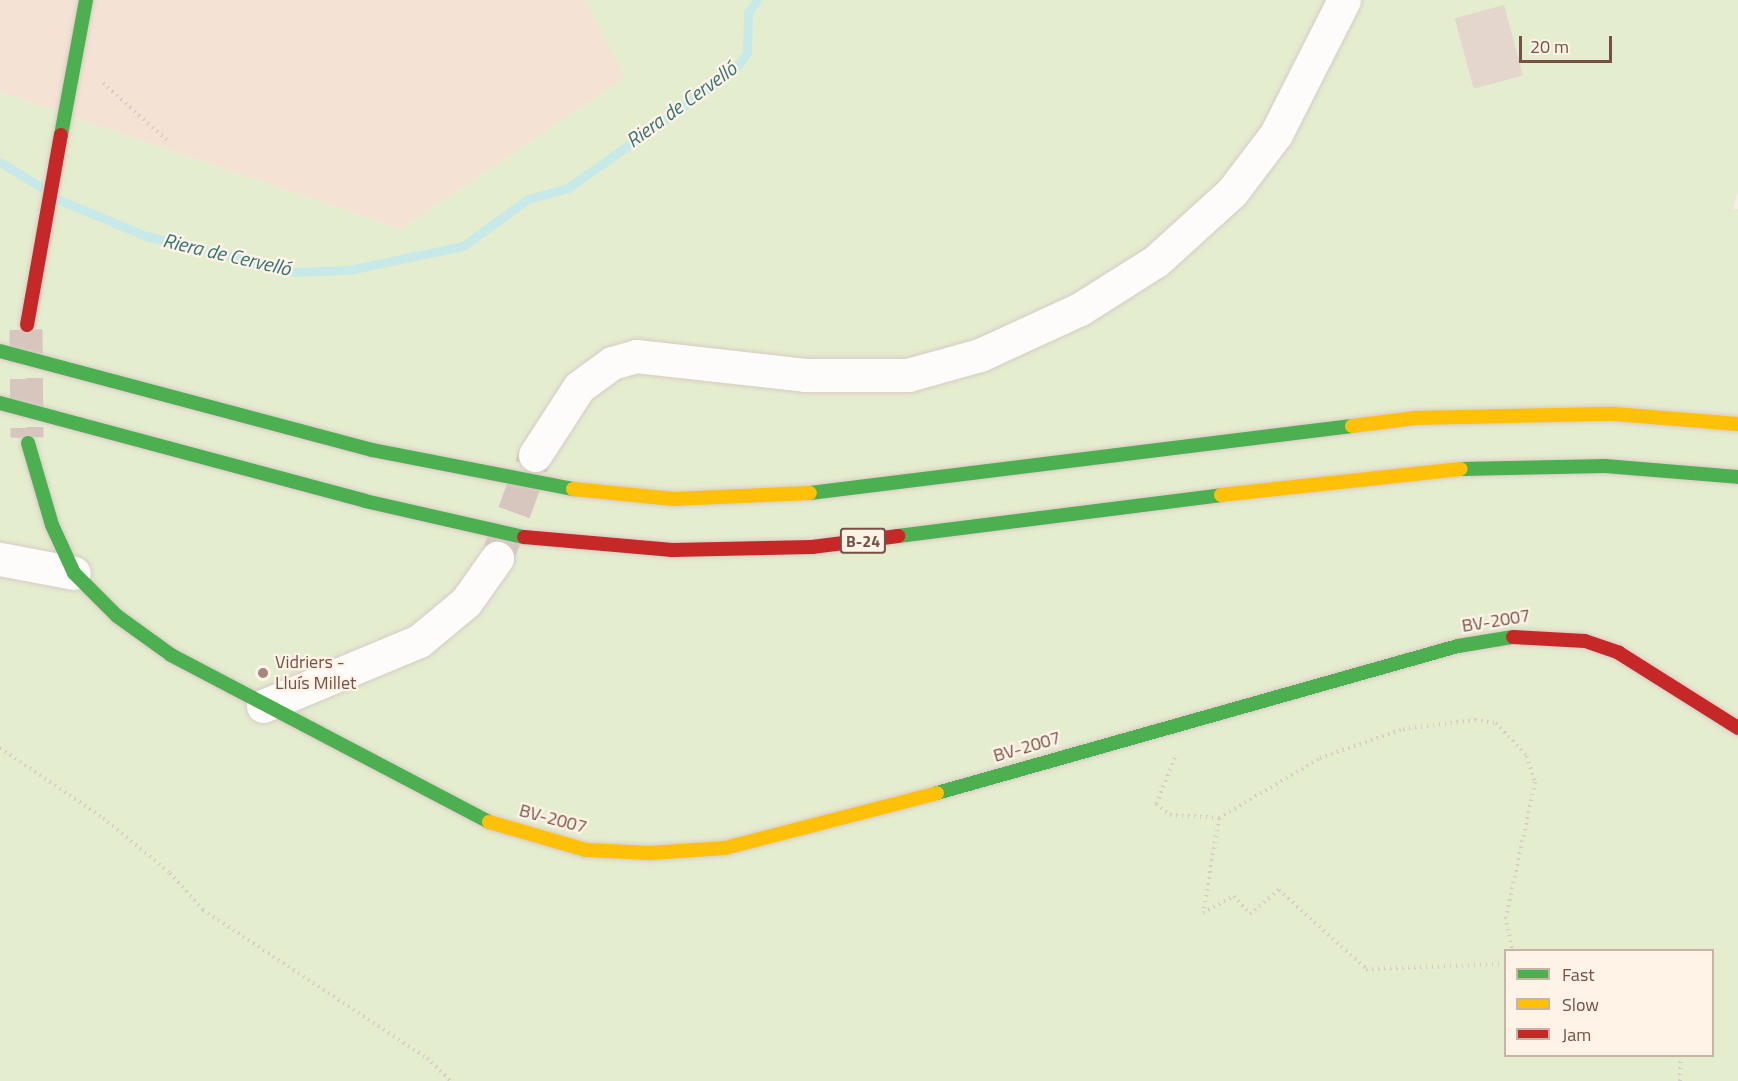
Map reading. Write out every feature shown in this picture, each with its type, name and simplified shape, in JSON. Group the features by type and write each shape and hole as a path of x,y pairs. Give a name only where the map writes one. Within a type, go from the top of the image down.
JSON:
{"main road":[{"path":"27,325 86,0"},
{"path":"0,351 372,450 555,487 674,499 794,495 1415,418 1614,414 1738,424"},
{"name":"B-24","path":"0,403 365,501 538,540 672,550 834,544 1421,470 1605,466 1738,477"},
{"name":"BV-2007","path":"28,443 52,525 74,573 117,616 263,706 376,768 509,830 586,850 650,853 725,848 800,832 1458,646 1525,635 1585,641 1620,653 1738,728"}],"street":[{"path":"536,455 579,387 612,363 636,356 805,375 908,375 980,355 1080,309 1156,261 1232,192 1281,125 1344,0"},
{"path":"263,706 420,641 466,603 497,558"},
{"path":"0,559 74,573"}],"path":[{"path":"97,79 169,142"},
{"path":"1175,749 1156,804 1170,815 1220,818 1320,758 1403,729 1475,720 1496,723 1527,756 1535,782 1506,917 1512,949"},
{"path":"0,748 103,818 170,873 203,910 427,1058 451,1081"},
{"path":"1220,818 1203,913 1234,896 1250,914 1280,890 1366,969 1504,963"},
{"path":"1680,1081 1681,1057"}],"shaded area":[{"path":"0,0 585,0 625,78 401,229 0,92"}],"green space":[{"path":"585,0 1738,0 1738,191 1733,209 1738,209 1738,1081 0,1081 0,92 401,229 625,78"}],"building":[{"path":"1504,5 1523,76 1474,89 1455,18"}],"waterway":[{"name":"Riera de Cervelló","path":"57,199 146,236 296,272 349,270 463,246 528,199 568,188 733,71 747,53 748,13 757,0"},
{"name":"Riera de Cervelló","path":"0,162 44,189"}],"tunnel":[{"path":"26,329 27,437"},
{"path":"497,558 535,455"}],"traffic: fast":[{"path":"61,135 86,0"},
{"path":"0,351 372,450 573,489"},
{"path":"0,403 365,501 524,537"},
{"path":"810,493 1352,426"},
{"path":"28,443 52,525 74,573 117,616 171,655 489,822"},
{"path":"1461,469 1605,466 1738,477"},
{"path":"898,536 1221,495"},
{"path":"937,793 1458,646 1513,637"}],"traffic: slow":[{"path":"1352,426 1415,418 1614,414 1738,424"},
{"path":"1221,495 1461,469"},
{"path":"573,489 674,499 810,493"},
{"path":"489,822 586,850 650,853 725,848 937,793"}],"traffic: jam":[{"path":"27,325 61,135"},
{"path":"524,537 672,550 812,547 898,536"},
{"path":"1513,637 1585,641 1619,653 1738,728"}],"place":[{"name":"Vidriers - Lluís Millet","path":"263,673"}]}
